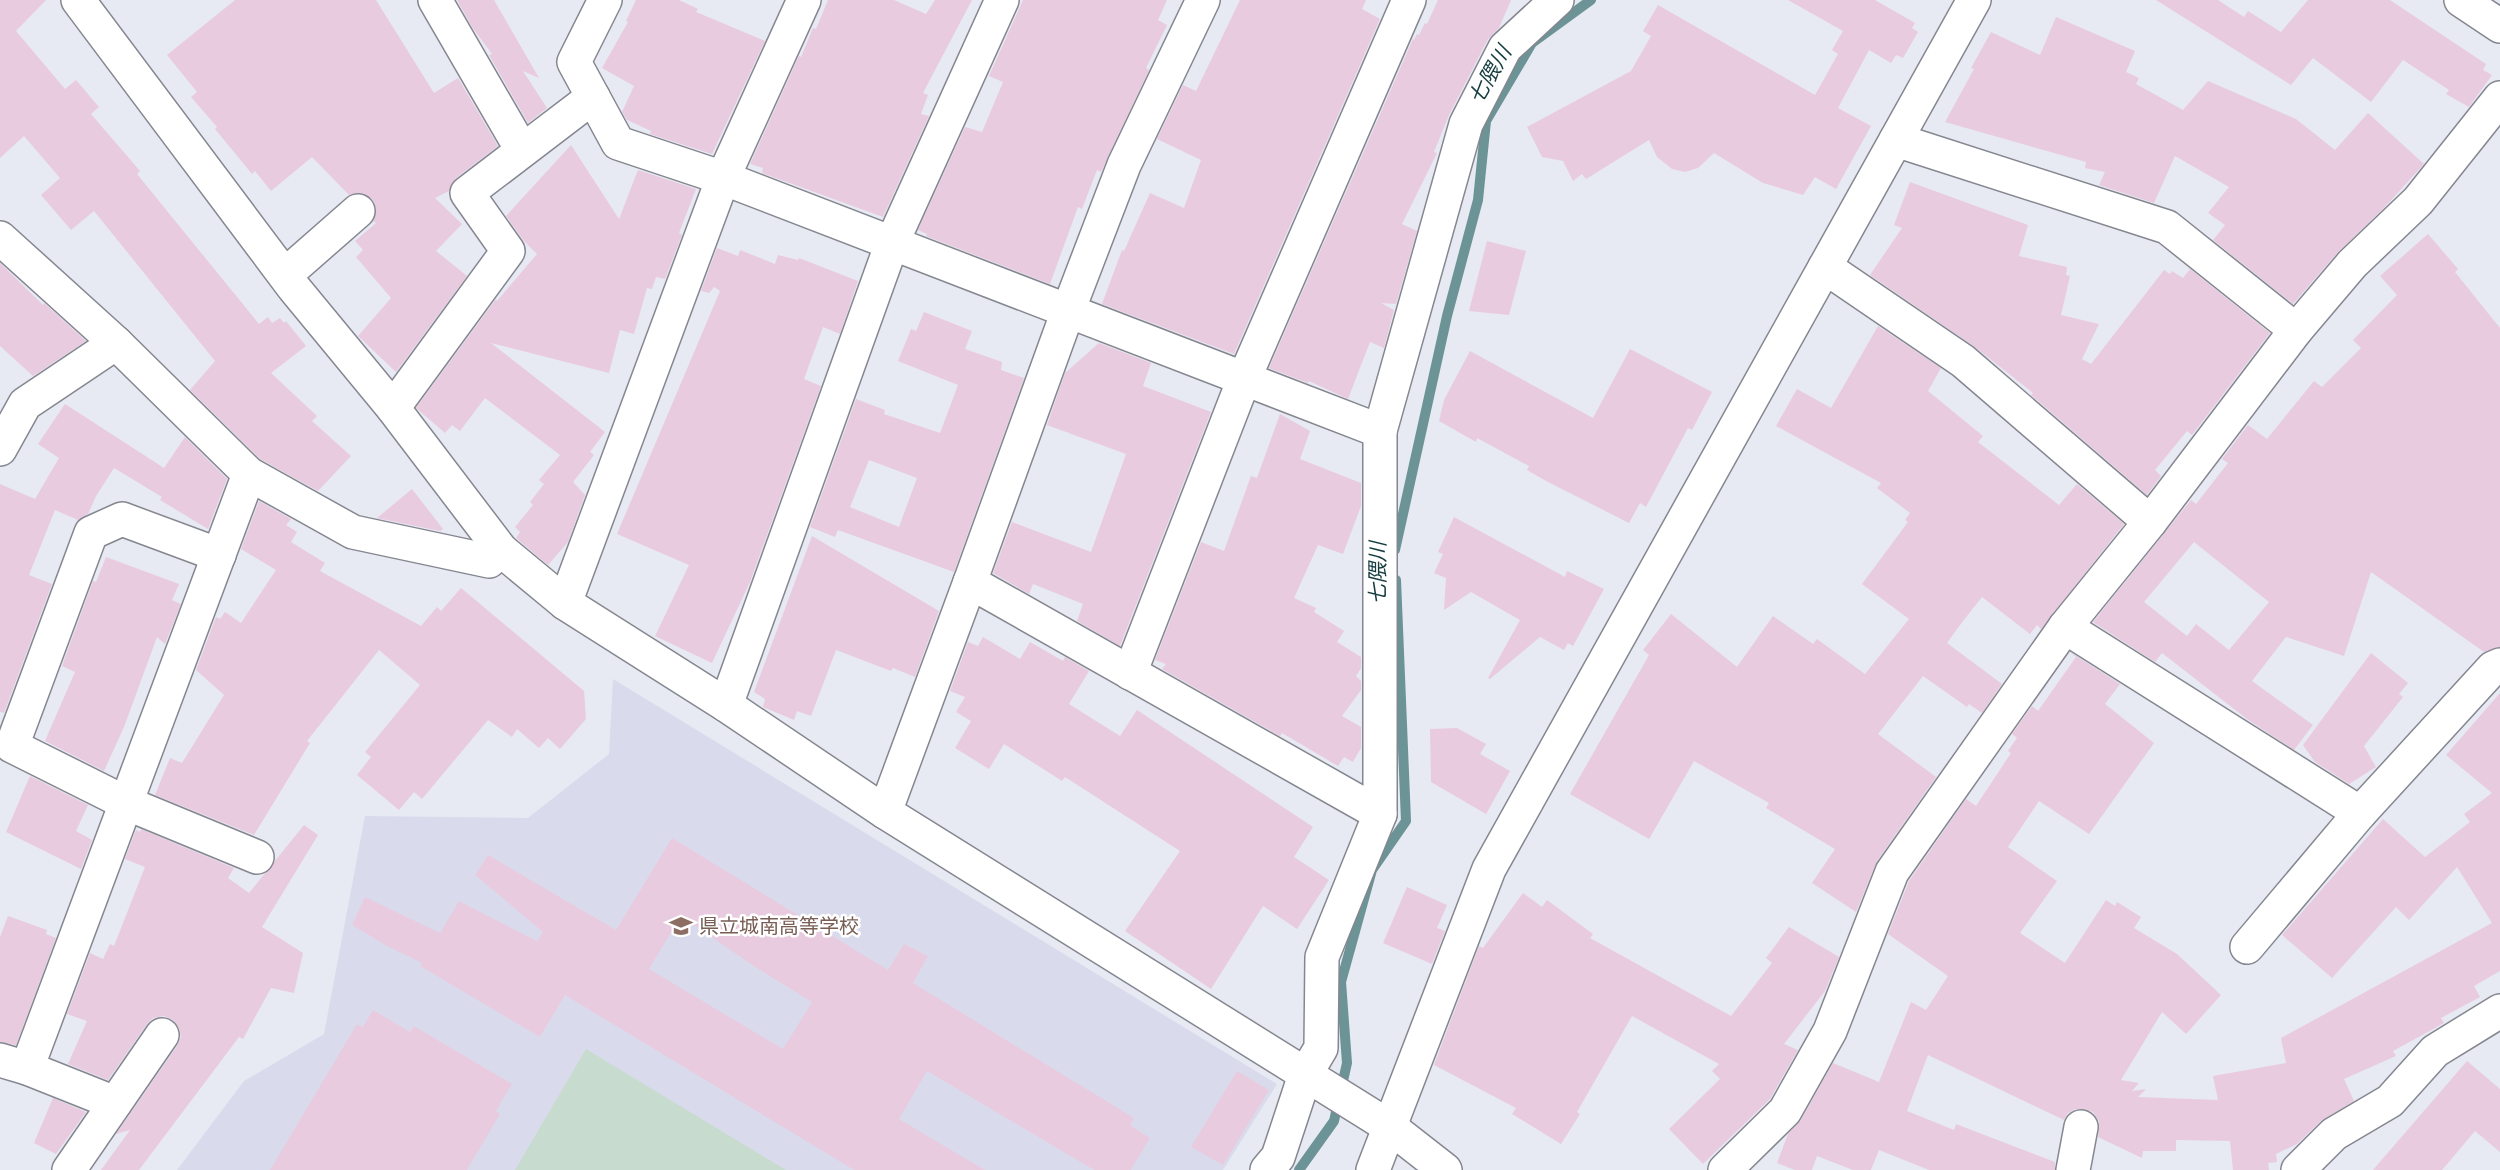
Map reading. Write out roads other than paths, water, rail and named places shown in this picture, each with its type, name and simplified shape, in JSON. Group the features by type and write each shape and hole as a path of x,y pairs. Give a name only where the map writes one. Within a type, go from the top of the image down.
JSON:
{"street":[{"path":"435,0 522,150"},
{"path":"605,0 574,62 618,143 723,178 1380,431"},
{"path":"565,603 723,178 804,0"},
{"path":"726,705 892,243 1002,0"},
{"path":"885,812 1068,311 1124,165 1203,0"},
{"path":"1130,673 1244,379 1409,0"},
{"path":"1267,1170 1278,1157 1315,1081 1321,1048 1322,957 1380,814 1380,431 1466,124 1505,48 1557,0"},
{"path":"1373,1170 1379,1121 1489,869 1974,0"},
{"path":"2461,0 2500,26"},
{"path":"81,1 285,275 393,408 501,550 565,603 726,705 885,812 1379,1121 1444,1170"},
{"path":"393,408 508,251 467,193 592,97"},
{"path":"1725,1170 1785,1111 1830,1031 1892,872 2065,627 2150,522 2296,330 2352,264 2418,201 2500,98"},
{"path":"1896,140 2167,227 2296,330"},
{"path":"285,275 358,211"},
{"path":"3,247 116,343 249,474 352,532 489,561 501,550"},
{"path":"1825,267 1963,360 2150,522"},
{"path":"0,449 25,404 116,343"},
{"path":"115,1102 14,1064 126,803 249,474"},
{"path":"219,555 122,519 91,533 6,758 126,803 257,857"},
{"path":"970,582 1380,814"},
{"path":"2065,627 2360,813"},
{"path":"2247,947 2360,813 2493,668 2500,665"},
{"path":"2298,1170 2334,1134 2390,1101 2435,1051 2500,1011"},
{"path":"69,1170 162,1035"},
{"path":"2073,1170 2081,1127"}],"waterway":[{"name":"七隈川","path":"1395,550 1447,316 1478,200 1486,121 1532,43 1591,0"},
{"name":"七隈川","path":"1299,1170 1334,1121 1347,1063 1341,982 1372,870 1406,821 1396,580"}],"place":[{"name":"県立城南高等学校","path":"681,926"}]}
